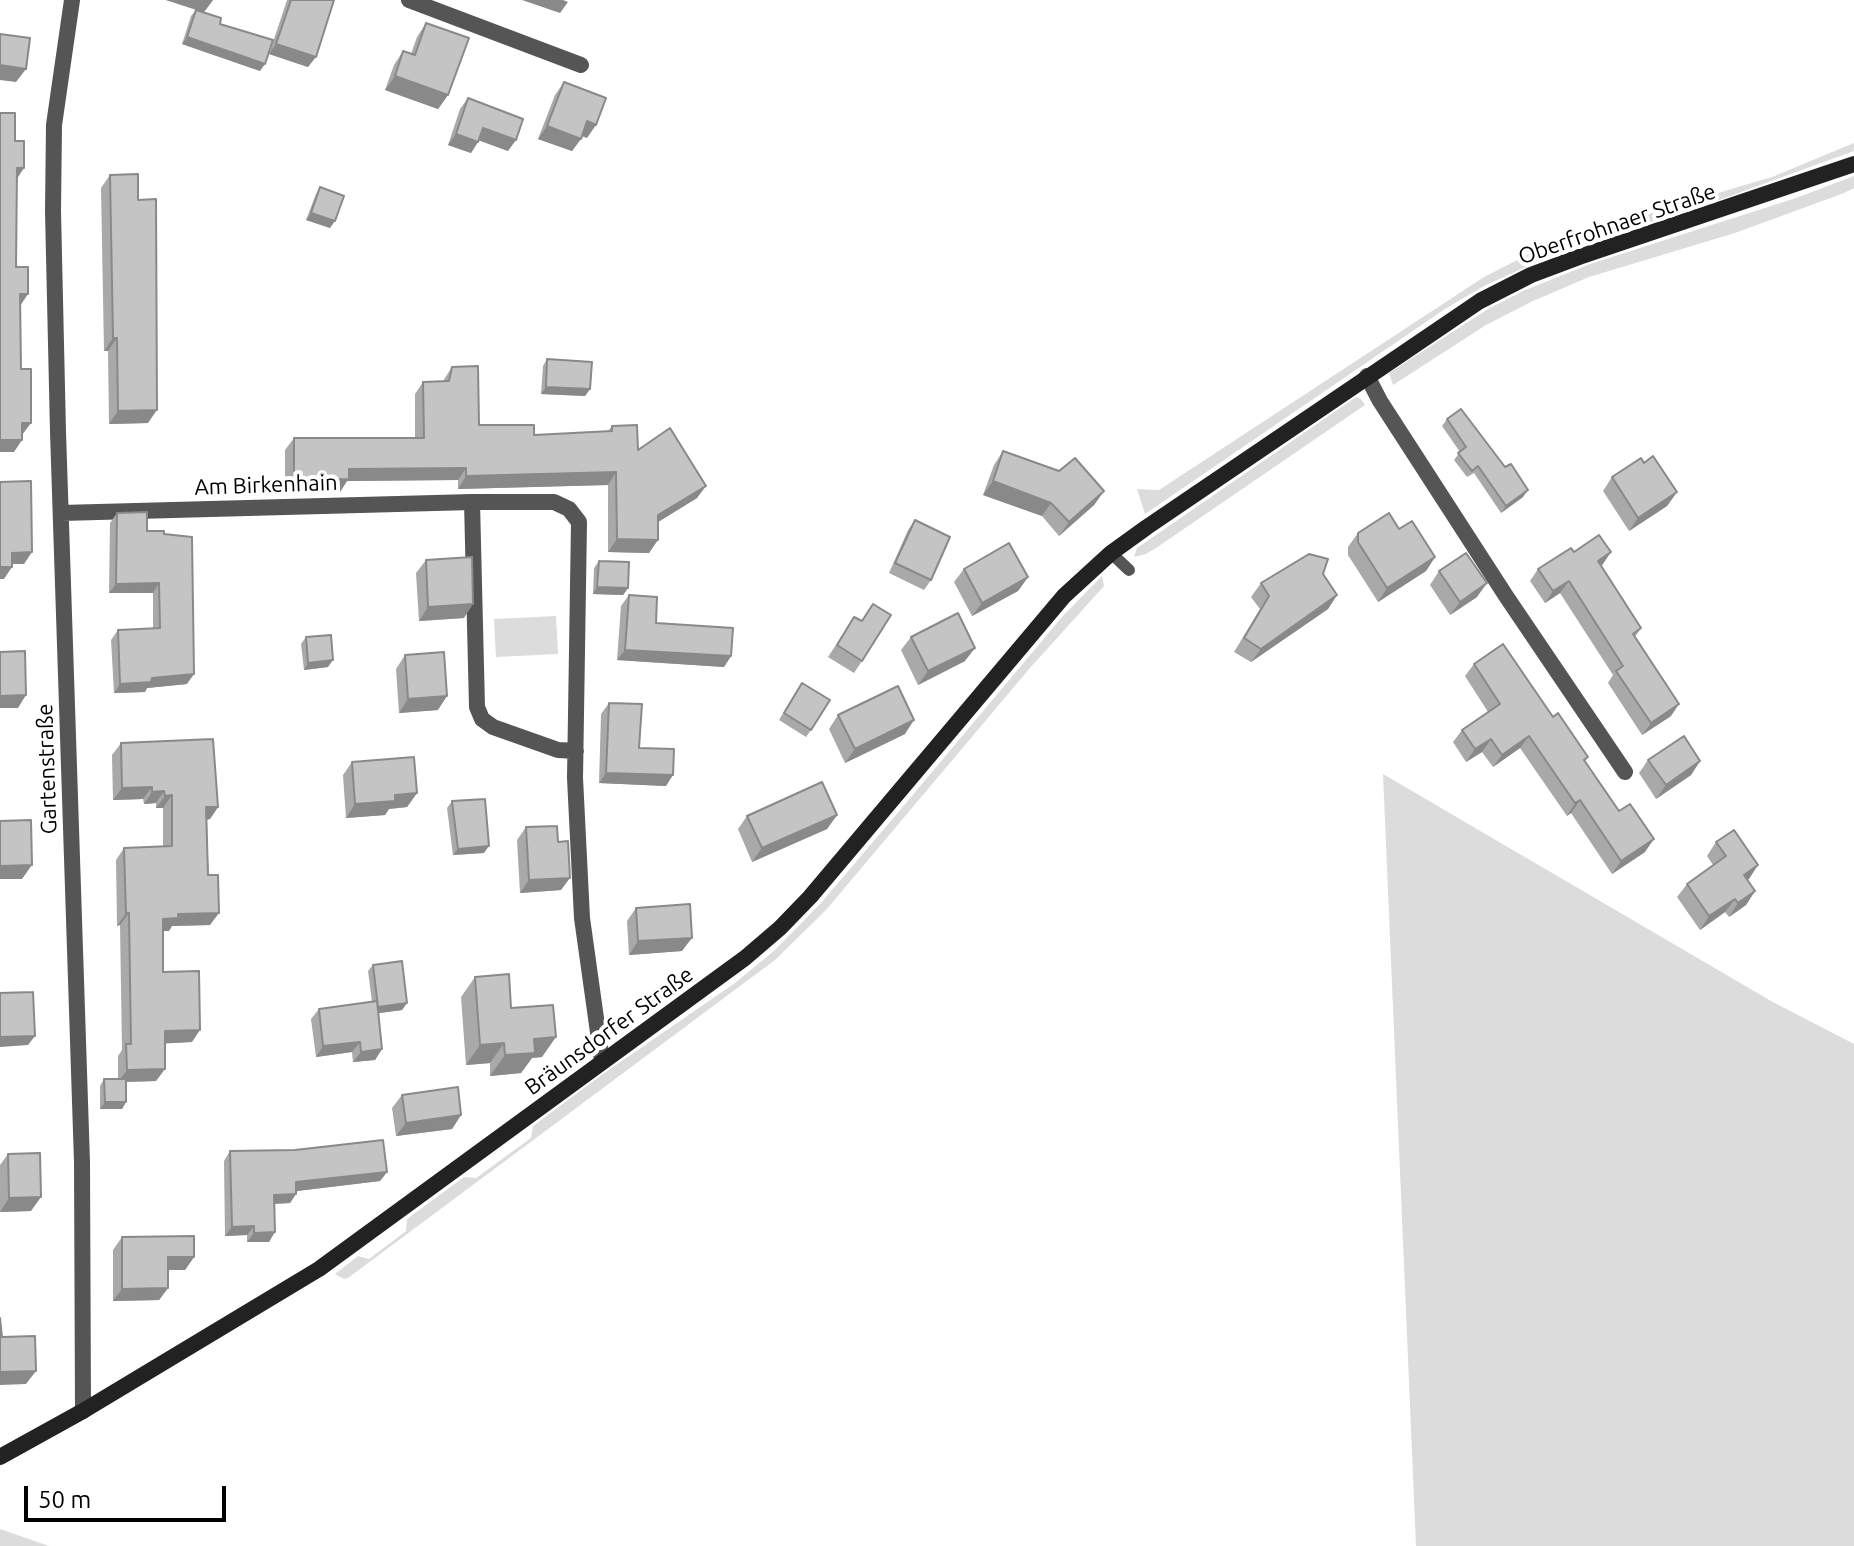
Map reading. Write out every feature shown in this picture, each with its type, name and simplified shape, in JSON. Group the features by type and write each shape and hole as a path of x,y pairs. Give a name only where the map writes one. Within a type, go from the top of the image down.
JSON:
{"street":[{"name":"Gartenstraße","path":"72,0 54,125 53,211 82,1162 83,1411"},
{"path":"409,0 581,65"},
{"name":"Oberfrohnaer Straße","path":"1147,527 1480,301 1531,275 1854,164"},
{"path":"1367,376 1506,596 1625,772"},
{"path":"472,502 477,707 482,719 493,727 558,750 576,751"},
{"name":"Am Birkenhain","path":"61,513 472,502 554,502 569,509 579,522 576,751 582,918 602,1061"},
{"name":"Bräunsdorfer Straße","path":"0,1457 83,1411 319,1269 715,981 780,928 839,863 1064,596 1111,553 1147,527"}],"lane":[{"path":"1111,553 1129,570"}],"shaded area":[{"path":"1854,143 1854,151 1708,204 1570,247 1484,286 1445,309 1145,514 1137,489 1159,490 1484,277 1533,252 1590,231 1772,177"},
{"path":"1854,176 1854,188 1844,193 1735,233 1589,277 1533,301 1486,325 1393,385 1389,373 1488,309 1523,291 1590,264 1796,198"},
{"path":"1356,397 1365,405 1159,546 1134,557 1137,548"},
{"path":"1102,576 1104,586 1030,668 826,910 775,960 348,1278 335,1274 358,1256 369,1259 406,1231 407,1219 464,1177 476,1178 531,1138 533,1126 735,983 775,950 821,903 1062,617"},
{"path":"556,616 558,654 496,657 494,619"},
{"path":"1383,774 1771,1001 1854,1044 1854,1546 1416,1546"},
{"path":"0,1529 49,1546 0,1546"}],"building":[{"path":"291,0 334,0 316,57 276,44"},
{"path":"196,10 221,18 220,24 273,40 265,64 187,37"},
{"path":"426,23 469,38 448,95 395,76 403,51 415,55"},
{"path":"0,34 30,38 26,69 0,65"},
{"path":"564,82 606,98 596,125 587,121 581,139 547,126"},
{"path":"468,98 523,119 516,140 483,128 478,142 456,134"},
{"path":"0,113 15,113 15,141 24,141 24,168 17,168 16,267 28,267 28,294 20,294 21,369 31,369 31,423 22,423 22,440 0,440"},
{"path":"138,174 138,200 156,199 157,410 118,411 117,338 113,338 110,175"},
{"path":"320,187 344,196 335,221 311,213"},
{"path":"547,359 592,362 590,389 546,387"},
{"path":"478,366 479,425 534,425 534,435 612,431 612,426 637,425 638,450 670,428 706,486 658,515 658,540 617,539 616,472 466,476 466,468 349,469 349,479 294,480 294,438 424,438 423,382 449,381 452,367"},
{"path":"1461,409 1505,467 1511,464 1528,490 1506,506 1478,466 1472,471 1458,453 1466,447 1447,419"},
{"path":"1003,451 1059,471 1075,458 1104,491 1069,522 1051,503 993,481"},
{"path":"1653,456 1677,492 1638,518 1612,477 1641,458 1644,463"},
{"path":"31,481 32,552 12,553 12,567 0,567 0,482"},
{"path":"147,512 147,531 192,537 194,674 120,684 118,630 160,628 159,583 116,584 117,513"},
{"path":"1389,513 1399,529 1412,521 1435,557 1387,588 1358,542 1358,533"},
{"path":"915,520 950,537 931,580 895,563"},
{"path":"1599,535 1611,552 1598,561 1641,628 1633,634 1679,704 1651,723 1616,671 1623,666 1569,581 1553,591 1538,569 1571,548 1574,552"},
{"path":"1009,543 1028,577 982,603 964,569"},
{"path":"1466,553 1487,583 1460,602 1439,571"},
{"path":"1309,554 1328,559 1323,574 1337,595 1261,649 1244,638 1269,596 1261,583"},
{"path":"472,557 473,604 428,607 426,560"},
{"path":"599,561 629,562 628,588 597,587"},
{"path":"629,595 657,597 656,623 733,628 731,656 625,650"},
{"path":"873,604 891,615 862,661 837,645 854,617 862,621"},
{"path":"958,613 975,648 928,671 911,637"},
{"path":"331,635 333,660 308,663 306,637"},
{"path":"1503,644 1553,717 1558,713 1588,757 1584,760 1619,811 1630,804 1654,839 1621,861 1580,800 1575,803 1529,736 1502,755 1491,739 1475,749 1462,730 1500,704 1474,664"},
{"path":"25,651 26,695 0,696 0,652"},
{"path":"444,652 447,696 408,699 405,655"},
{"path":"802,683 830,700 811,730 784,713"},
{"path":"898,686 914,720 855,749 838,715"},
{"path":"609,703 642,704 639,748 674,749 673,775 606,773"},
{"path":"1684,736 1700,761 1666,785 1648,760"},
{"path":"213,739 218,807 206,807 208,875 218,875 219,913 178,914 178,918 163,919 163,972 199,971 200,1030 165,1031 165,1069 127,1070 126,1044 131,1044 129,913 126,913 124,848 172,846 172,795 165,796 164,791 152,792 152,787 122,788 121,743"},
{"path":"414,757 417,793 395,795 395,801 355,804 352,762"},
{"path":"822,782 837,815 762,848 747,816"},
{"path":"485,799 489,846 458,849 452,801"},
{"path":"31,820 32,865 0,866 0,821"},
{"path":"557,826 558,842 568,841 570,878 529,880 526,827"},
{"path":"1734,830 1758,865 1744,875 1755,891 1738,903 1735,899 1709,916 1687,884 1726,856 1716,842"},
{"path":"690,904 692,938 638,941 636,908"},
{"path":"402,961 407,1003 378,1007 373,965"},
{"path":"509,974 511,1008 553,1005 556,1037 534,1039 535,1053 505,1055 504,1043 480,1045 475,977"},
{"path":"33,992 35,1036 0,1037 0,993"},
{"path":"377,1001 382,1049 361,1052 360,1042 323,1046 319,1009"},
{"path":"104,1079 126,1079 126,1102 105,1102"},
{"path":"458,1087 461,1115 406,1123 402,1095"},
{"path":"383,1140 387,1172 296,1182 296,1194 274,1195 275,1232 254,1233 254,1226 232,1227 230,1151 295,1150"},
{"path":"40,1153 41,1197 9,1198 8,1154"},
{"path":"194,1236 194,1257 168,1257 168,1288 122,1289 122,1237"},
{"path":"0,1318 2,1337 35,1336 36,1371 0,1372"}]}
